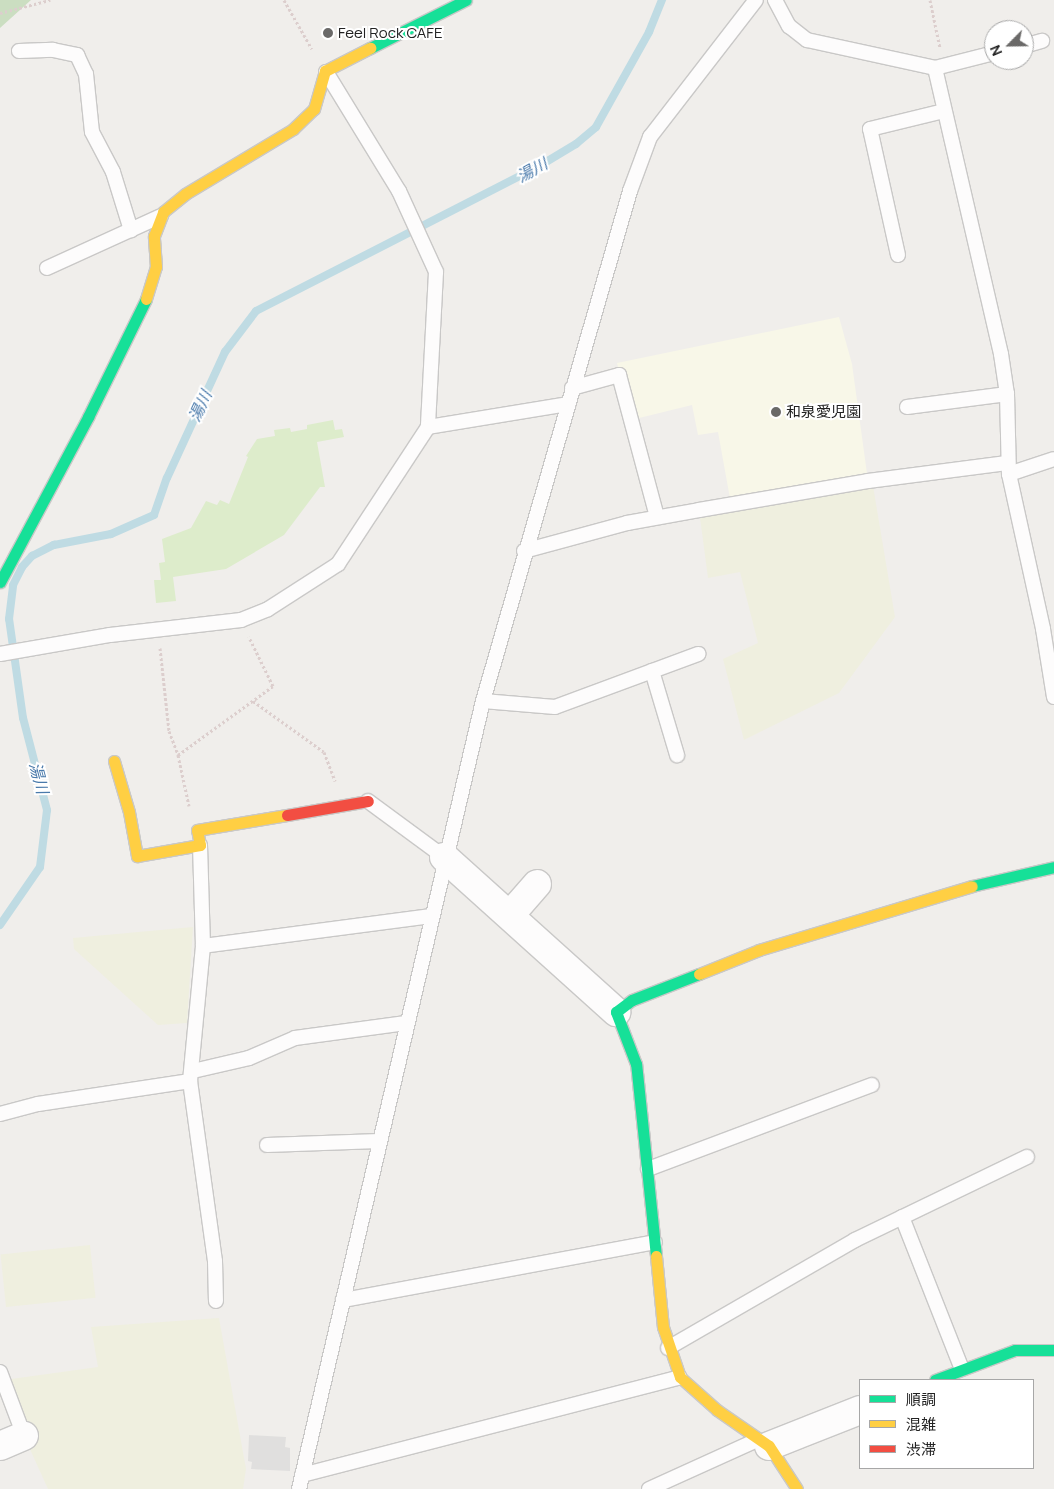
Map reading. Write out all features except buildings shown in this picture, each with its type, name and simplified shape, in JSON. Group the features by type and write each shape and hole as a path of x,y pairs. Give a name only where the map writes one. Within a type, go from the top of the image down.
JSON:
{"street":[{"path":"0,582 88,417 151,289 156,268 154,236 162,216 185,194 293,129 314,109 325,71 466,0"},
{"path":"114,761 128,812 137,856 200,845 198,830 368,801"},
{"path":"444,857 616,1012 636,1064 663,1328 668,1348 680,1377 763,1443 797,1489"},
{"path":"616,1012 632,1000 759,950 948,891 1054,867"},
{"path":"510,915 537,884"},
{"path":"937,1379 1015,1350 1054,1350"},
{"path":"763,1443 859,1410"}],"lane":[{"path":"680,1377 301,1482 430,916 483,701 524,551 630,191 650,137 756,0"},
{"path":"776,0 789,26 807,40 939,66 984,55"},
{"path":"1034,43 1042,41"},
{"path":"19,51 53,50 77,55 86,74 92,132 113,172 132,230"},
{"path":"939,66 944,111 1000,354 1007,394 1008,469 1043,629 1054,697"},
{"path":"2,654 158,630 241,620 268,610 338,564 428,428 436,272 399,191 325,71"},
{"path":"898,255 870,129 944,111"},
{"path":"47,268 162,216"},
{"path":"572,388 619,375 657,517"},
{"path":"907,406 1007,394"},
{"path":"428,428 568,404"},
{"path":"524,551 657,517 868,481 1008,469 1054,459"},
{"path":"483,701 555,708 698,654"},
{"path":"652,670 677,755"},
{"path":"368,801 444,857"},
{"path":"200,845 203,946 192,1076 215,1261 216,1301"},
{"path":"203,946 430,916"},
{"path":"0,1114 38,1104 192,1076 249,1058 295,1038 406,1023"},
{"path":"648,1168 872,1085"},
{"path":"267,1145 379,1141"},
{"path":"668,1348 855,1240 1027,1157"},
{"path":"902,1217 962,1369"},
{"path":"343,1300 655,1242"},
{"path":"0,1372 12,1441"},
{"path":"649,1489 763,1443"}],"path":[{"path":"0,13 50,0"},
{"path":"284,0 325,71"},
{"path":"930,0 939,66"},
{"path":"178,755 273,686 241,620"},
{"path":"158,630 169,731 178,755 192,821 198,830"},
{"path":"253,701 274,719 324,752 344,805"}],"shaded area":[{"name":"和泉愛児園","path":"839,317 852,364 868,481 731,504 718,432 698,435 692,405 631,420 617,363"},
{"path":"249,1435 286,1437 285,1447 290,1448 290,1471 251,1469 252,1462 248,1461"}],"green space":[{"path":"0,0 31,0 0,28"},
{"path":"333,420 335,430 342,429 344,437 317,442 325,487 320,487 284,535 226,569 173,577 176,601 156,603 154,580 161,580 159,563 165,562 162,539 191,528 206,501 217,505 220,500 229,504 248,457 246,456 257,439 275,436 274,430 290,428 291,432 307,429 307,425"},
{"path":"872,480 895,617 839,693 744,740 723,659 758,643 740,572 708,578 699,510"},
{"path":"193,927 187,1023 158,1025 74,949 73,938"},
{"path":"90,1245 96,1298 6,1307 0,1254"},
{"path":"219,1318 246,1469 243,1489 48,1489 24,1436 4,1380 98,1367 91,1327"}],"waterway":[{"name":"湯川","path":"0,925 40,867 47,810 23,718 9,619 13,585 22,567 32,556 54,545 111,534 154,515 167,478 225,352 256,311 536,168 576,144 596,127 649,32 662,0"}],"traffic: fast":[{"path":"370,48 466,0"},
{"path":"0,582 88,417 146,299"},
{"path":"972,886 1054,867"},
{"path":"656,1256 636,1064 616,1012 632,1000 699,974"},
{"path":"938,1379 1015,1350 1054,1350"}],"traffic: slow":[{"path":"146,299 156,267 154,236 163,212 185,194 293,129 314,109 325,71 370,48"},
{"path":"114,761 129,812 137,856 200,845 197,830 287,815"},
{"path":"699,974 759,950 972,886"},
{"path":"656,1256 663,1327 680,1377 717,1410 769,1446 797,1489"}],"traffic: jam":[{"path":"287,815 368,801"}],"place":[{"name":"Feel Rock CAFE","path":"328,33"},
{"name":"和泉愛児園","path":"776,412"}]}
